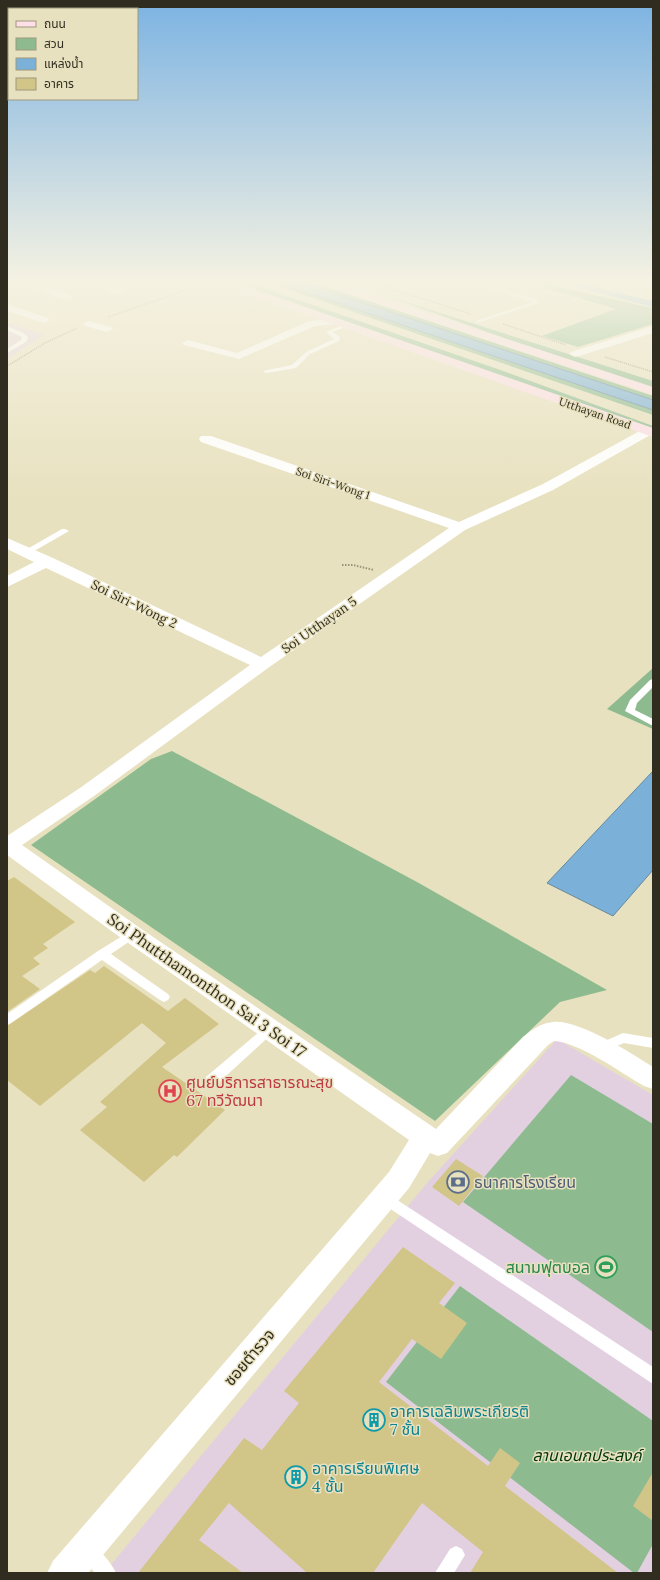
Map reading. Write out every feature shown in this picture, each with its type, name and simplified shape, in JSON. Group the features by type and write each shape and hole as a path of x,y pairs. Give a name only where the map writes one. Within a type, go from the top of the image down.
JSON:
{"main road":[{"name":"Utthayan Road","path":"430,355 651,429"},
{"name":"Utthayan Road","path":"467,355 595,399"},
{"path":"543,355 653,391"},
{"path":"587,355 653,379"},
{"path":"640,415 651,429"}],"street":[{"path":"230,355 234,356 243,355"},
{"name":"Soi Utthayan 5","path":"7,845 87,792 262,664 460,527 548,487 651,429"},
{"name":"Soi Siri-Wong 1","path":"206,439 460,527"},
{"name":"Soi Siri-Wong 2","path":"7,543 47,561 159,617 262,664"},
{"path":"7,582 47,561"},
{"name":"Soi Phutthamonthon Sai 3 Soi 17","path":"7,845 132,934 438,1145 542,1035 554,1030 567,1033 598,1048 653,1079"},
{"name":"ซอยตำรวจ","path":"65,1573 400,1180 426,1136"}],"lane":[{"path":"266,371 294,367 306,355"},
{"path":"26,552 65,531"},
{"path":"653,682 633,702 630,711 653,723"},
{"path":"7,1020 132,934"},
{"path":"102,954 164,997"},
{"path":"211,1081 270,1029"},
{"path":"598,1048 623,1038 653,1043"},
{"path":"384,1198 653,1376"},
{"path":"86,1549 107,1573"},
{"path":"444,1573 456,1555"}],"path":[{"path":"590,355 653,372"},
{"path":"342,565 366,567 389,576"}],"shaded area":[{"path":"7,355 14,355 7,359"},
{"path":"557,1039 653,1095 653,1573 104,1573 427,1183"}],"green space":[{"path":"438,355 456,355 506,372 653,426 653,430"},
{"path":"478,355 490,355 653,410 653,415"},
{"path":"518,355 530,355 653,396 653,400"},
{"path":"551,355 571,355 653,381 653,388"},
{"path":"653,668 653,729 607,709"},
{"path":"172,751 417,882 607,990 560,1002 435,1121 31,845 151,759"},
{"name":"สนามฟุตบอล","path":"571,1075 653,1124 653,1332 463,1202"},
{"name":"ลานเอนกประสงค์","path":"460,1286 653,1421 653,1544 637,1573 634,1573 386,1382"}],"water":[{"path":"490,355 518,355 653,400 653,410"},
{"path":"653,771 653,870 613,916 547,883"}],"building":[{"path":"14,877 75,922 43,944 48,948 33,958 40,964 22,976 40,989 7,1012 7,881"},
{"path":"104,966 168,1011 185,998 219,1024 162,1067 225,1110 177,1157 174,1155 144,1182 80,1130 107,1107 100,1102 166,1043 142,1023 40,1106 7,1080 7,1026 90,970 95,973"},
{"name":"ธนาคารโรงเรียน","path":"456,1159 483,1176 459,1206 432,1187"},
{"path":"403,1247 455,1283 439,1303 467,1323 441,1359 412,1339 379,1382 488,1466 500,1448 520,1463 505,1486 618,1573 470,1573 483,1552 422,1503 373,1573 307,1573 229,1503 199,1540 243,1573 138,1573 244,1438 262,1450 299,1403 284,1391"},
{"path":"653,1472 653,1521 633,1506"}],"place":[{"name":"ศูนย์บริการสาธารณะสุข 67 ทวีวัฒนา","path":"170,1091"},
{"name":"ธนาคารโรงเรียน","path":"458,1182"},
{"name":"สนามฟุตบอล","path":"606,1267"},
{"name":"อาคารเฉลิมพระเกียรติ 7 ชั้น","path":"374,1420"},
{"name":"อาคารเรียนพิเศษ 4 ชั้น","path":"296,1477"}]}
